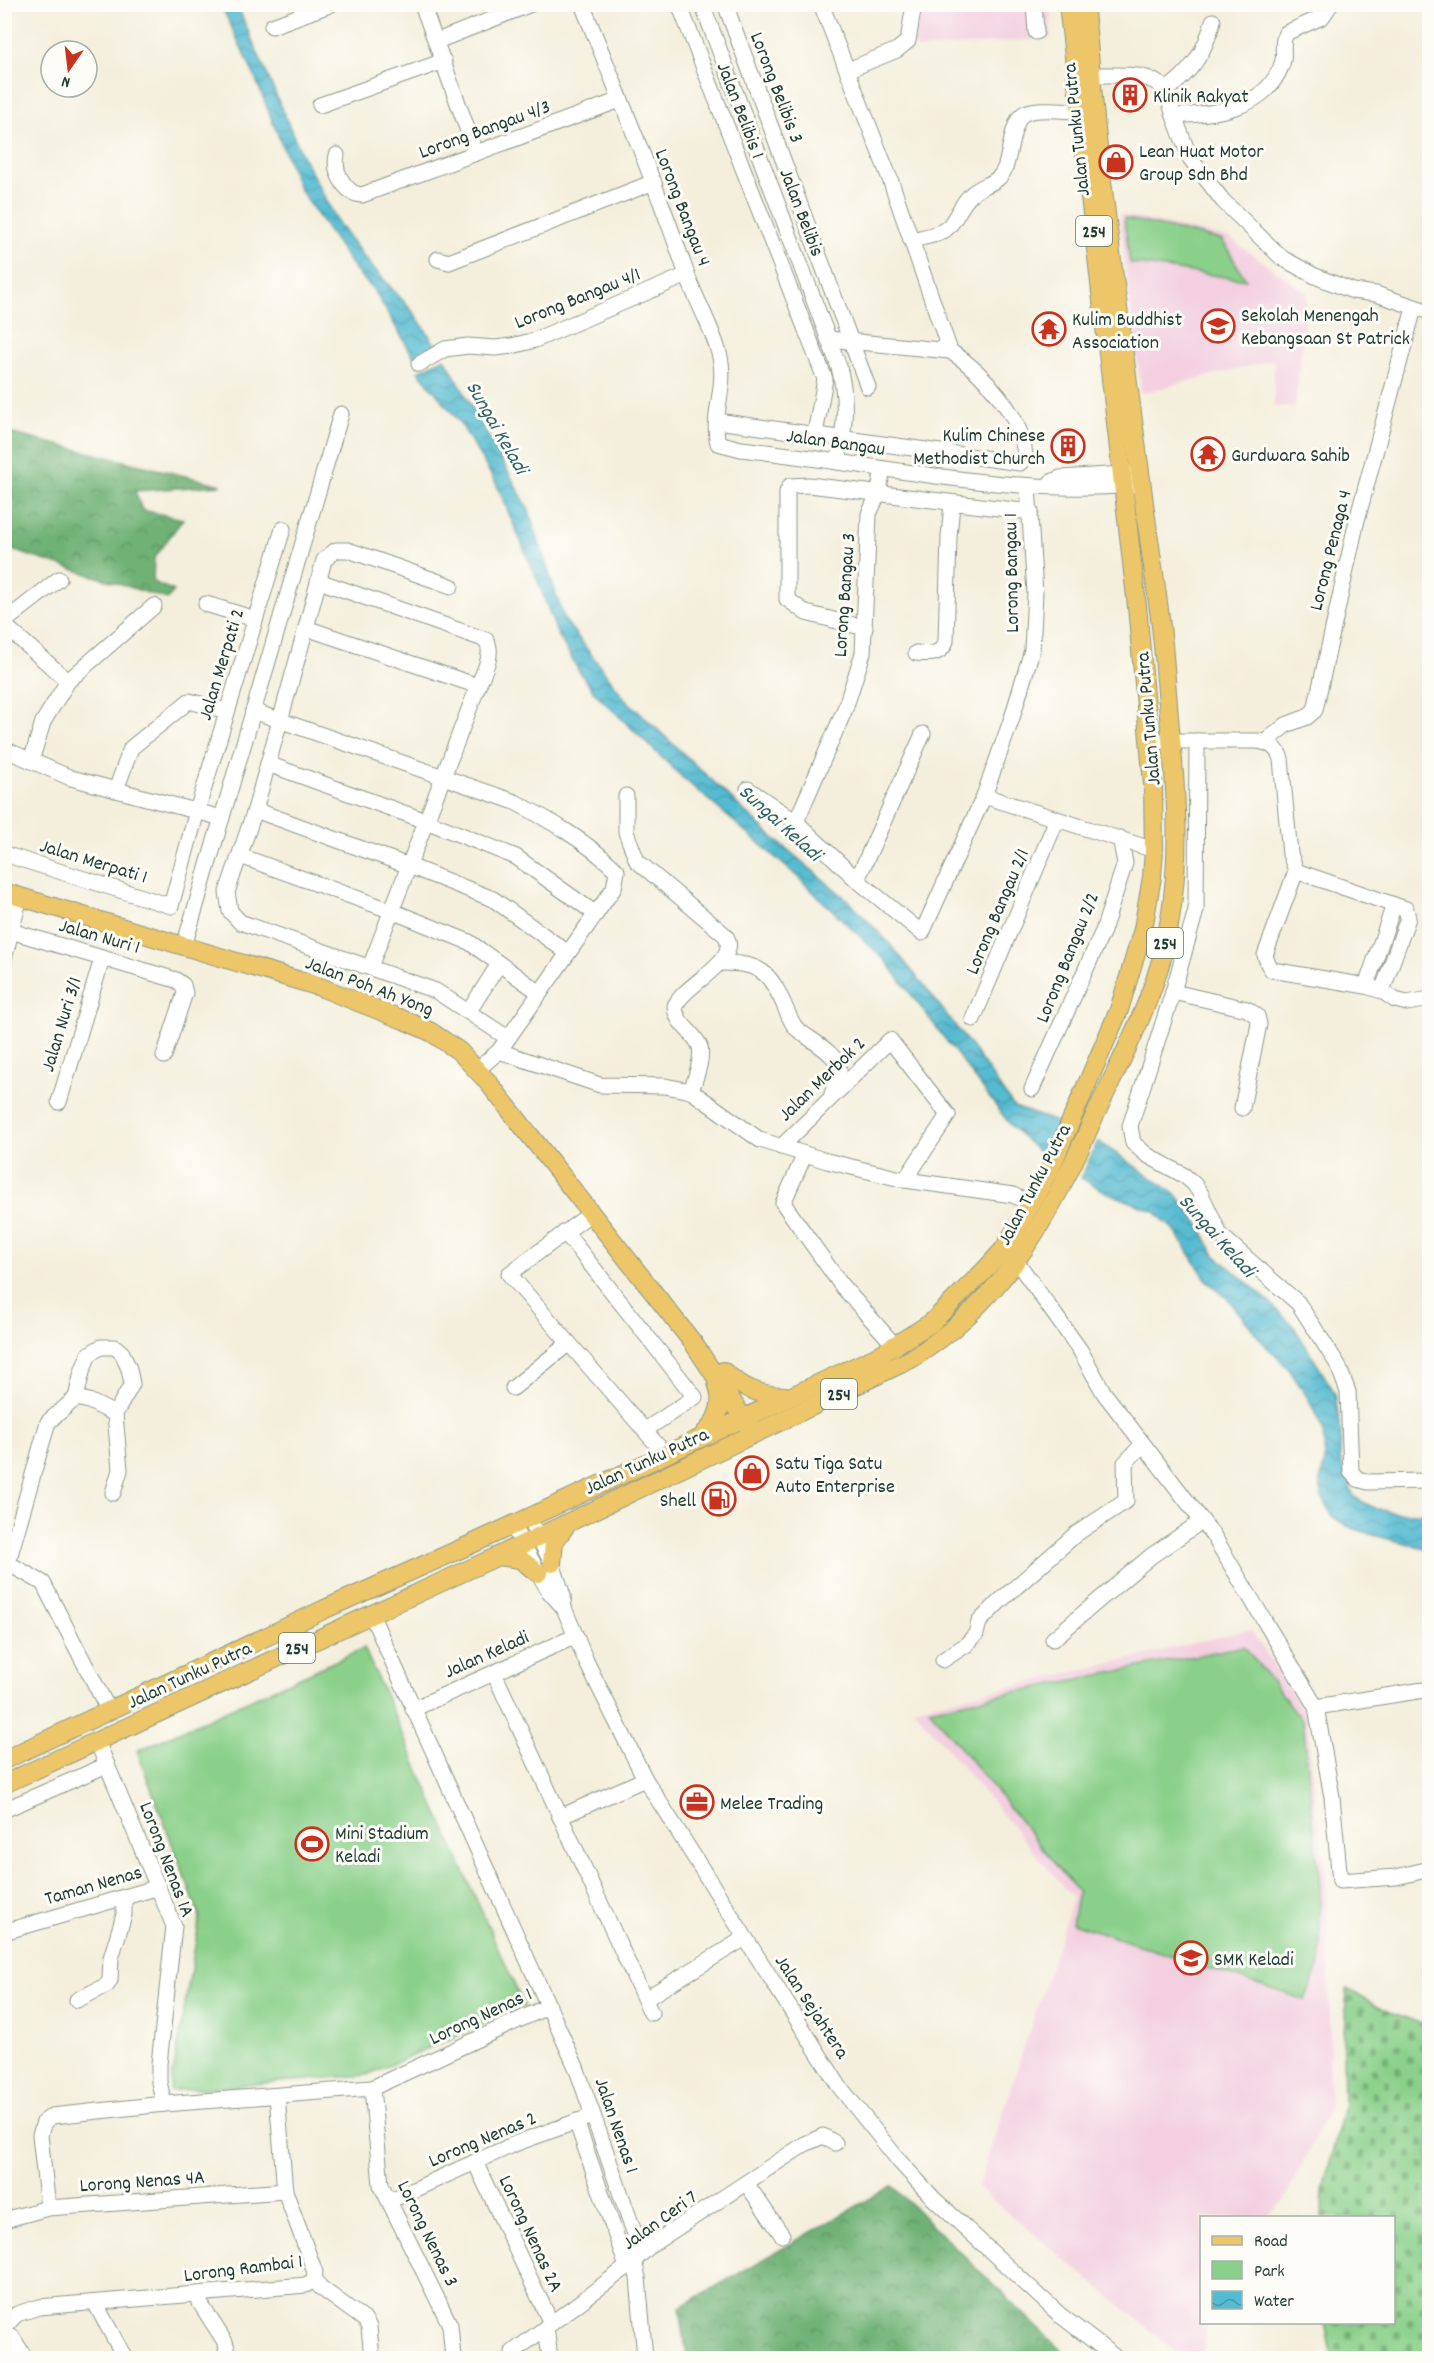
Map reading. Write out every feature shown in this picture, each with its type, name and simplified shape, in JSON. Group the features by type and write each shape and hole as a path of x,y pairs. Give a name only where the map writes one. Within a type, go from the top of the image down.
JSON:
{"main road":[{"name":"Jalan Tunku Putra","path":"4,1760 325,1609 896,1347 931,1323 1004,1249 1051,1167 1119,1010 1135,963 1143,929 1154,850 1149,741 1137,606 1068,4"},
{"name":"Jalan Tunku Putra","path":"4,1784 498,1556 911,1359 934,1345 968,1317 1017,1262 1042,1224 1068,1176 1150,997 1170,921 1178,843 1176,780 1163,642 1116,304 1084,4"},
{"name":"Jalan Poh Ah Yong","path":"12,894 320,987 431,1032 459,1051 478,1069 694,1344 708,1354 760,1431"},
{"path":"719,1373 760,1395 786,1396 811,1387"},
{"path":"701,1437 713,1426 720,1410 719,1373"},
{"path":"498,1556 520,1559 545,1568 554,1542 567,1524 576,1518"},
{"path":"58,1735 80,1735 97,1741 101,1727 115,1708"}],"street":[{"path":"272,27 332,4"},
{"path":"422,4 476,153"},
{"name":"Lorong Bangau 4","path":"582,4 654,182 721,363 721,395 717,425"},
{"name":"Jalan Belibis 1","path":"679,4 825,379 815,434"},
{"name":"Jalan Belibis","path":"702,4 843,379 845,393 843,438 838,462"},
{"name":"Lorong Belibis 3","path":"725,4 868,387"},
{"path":"821,4 848,70 950,351"},
{"path":"848,70 897,50 908,41 914,4"},
{"path":"1034,4 1036,32"},
{"path":"1174,116 1236,109 1269,88 1283,63 1282,41 1286,33 1322,17 1331,4"},
{"path":"437,41 523,6"},
{"path":"1165,91 1183,78 1198,60 1208,40 1212,21"},
{"path":"320,105 444,61"},
{"path":"1091,75 1142,76 1156,81 1165,91 1190,158 1223,201 1282,258 1315,276 1353,291 1376,294 1422,310"},
{"name":"Lorong Bangau 4/3","path":"337,155 335,164 346,187 350,192 362,195 620,100"},
{"path":"911,240 944,231 950,226 963,202 975,191 999,179 1015,127 1021,116 1034,110 1080,111"},
{"path":"438,259 449,262 654,182"},
{"name":"Lorong Bangau 4/1","path":"419,364 445,350 468,346 495,348 513,346 535,340 687,275"},
{"name":"Lorong Penaga 4","path":"1265,742 1286,725 1307,717 1315,710 1357,520 1422,310"},
{"path":"717,425 815,434 1020,463 1024,457 1024,444 1006,407 968,362 950,351 828,339"},
{"path":"184,946 341,414"},
{"name":"Jalan Bangau","path":"717,425 718,443 721,446 883,469 1035,486"},
{"name":"Lorong Bangau 3","path":"796,822 845,709 863,653 869,514 878,494 883,469"},
{"path":"1035,486 1060,478 1102,481 1141,479"},
{"path":"1102,481 1119,495 1122,480"},
{"path":"865,628 806,613 786,599 787,492 790,486 798,485 1031,512"},
{"name":"Lorong Bangau 1","path":"857,880 922,933 984,796 1012,718 1032,650 1035,593 1031,512 1035,486"},
{"path":"916,653 935,654 943,649 946,641 952,504"},
{"name":"Jalan Merpati 2","path":"171,906 197,811 283,529"},
{"path":"451,586 348,550 336,550 324,560 255,810 227,892 230,911 240,922 436,991 468,1011 503,1045 600,1085 665,1086 692,1091 760,1140 905,1180 1013,1195 1031,1204"},
{"path":"59,579 4,624 68,681"},
{"path":"318,581 486,640 490,652 370,968"},
{"path":"206,604 255,619"},
{"path":"31,761 43,722 68,681 154,606"},
{"path":"306,628 478,686"},
{"path":"116,790 131,748 189,701 227,711"},
{"path":"253,711 515,802 603,857 616,871 614,888 596,914 503,1045 478,1069"},
{"path":"748,789 796,822 857,880 923,734"},
{"path":"1149,741 1265,742 1276,748 1281,759 1290,854 1296,871 1265,955 1272,970 1366,986 1382,991 1395,1000 1407,1003 1430,999"},
{"path":"1197,741 1196,910 1173,992 1130,1126 1133,1143 1147,1155 1185,1176 1194,1184 1220,1235 1298,1303 1338,1365 1348,1392 1348,1450 1351,1472 1358,1479 1368,1482 1430,1481"},
{"path":"4,749 71,778 222,818"},
{"path":"268,764 516,856 596,914"},
{"path":"626,796 626,832 637,861 725,935 746,965"},
{"path":"984,796 1154,850"},
{"path":"255,810 493,899 568,953"},
{"name":"Lorong Bangau 2/1","path":"973,1019 1057,819"},
{"name":"Lorong Bangau 2/2","path":"1032,1089 1103,931 1125,863 1120,838"},
{"name":"Jalan Merpati 1","path":"4,854 171,906"},
{"path":"240,856 392,911 469,942 540,993"},
{"path":"1296,871 1406,909 1408,918 1382,991"},
{"path":"4,959 12,894"},
{"path":"1366,986 1394,905"},
{"name":"Jalan Nuri 1","path":"9,930 165,977 183,985 185,993 164,1056"},
{"path":"692,1091 700,1056 699,1046 678,1018 675,1006 683,993 720,963 729,951 729,940"},
{"name":"Jalan Nuri 3/1","path":"59,1102 102,958"},
{"path":"720,963 746,965 768,975 775,984 796,1028 836,1061 839,1073 831,1097"},
{"path":"468,1011 499,964"},
{"path":"1173,992 1247,1009 1257,1016 1260,1024 1242,1108"},
{"name":"Jalan Merbok 2","path":"782,1147 890,1040 948,1114 905,1180"},
{"path":"805,1154 783,1203 842,1286 896,1347"},
{"path":"590,1214 508,1274 665,1454"},
{"path":"565,1232 694,1397 645,1430"},
{"path":"1017,1262 1080,1350 1104,1393 1213,1535 1316,1707 1332,1797 1340,1881 1396,1877 1430,1869"},
{"path":"513,1388 569,1343"},
{"path":"113,1493 120,1470 115,1414 132,1383 122,1353 115,1347 101,1347 89,1354 76,1398 48,1422 6,1562 44,1582 115,1708"},
{"path":"76,1398 89,1401 115,1414"},
{"path":"943,1660 966,1645 976,1634 979,1622 1076,1533 1126,1501 1125,1463 1143,1444"},
{"name":"Jalan Sejahtera","path":"520,1521 545,1568 605,1700 645,1779 839,2086 900,2162 934,2199 1010,2271 1074,2326 1116,2358"},
{"path":"1053,1639 1151,1556 1202,1521"},
{"name":"Lorong Nenas 1","path":"48,2208 40,2135 44,2122 52,2115 372,2088 549,2006 371,1614"},
{"name":"Jalan Keladi","path":"413,1709 576,1636"},
{"path":"494,1673 648,2006 745,1938"},
{"path":"1316,1707 1430,1689"},
{"name":"Lorong Nenas 1A","path":"97,1741 174,1926 159,2064 159,2082 164,2104"},
{"path":"4,1810 107,1765"},
{"path":"560,1817 645,1779"},
{"name":"Taman Nenas","path":"4,1932 159,1887"},
{"path":"77,2000 106,1985 110,1980 113,1949 124,1915 124,1897"},
{"name":"Jalan Nenas 1","path":"549,2006 576,2067 638,2243 631,2264"},
{"name":"Lorong Nenas 3","path":"372,2088 381,2185 450,2325 453,2358"},
{"name":"Lorong Rambai 1","path":"4,2327 17,2314 39,2307 306,2285 314,2280 315,2272 285,2191 277,2096"},
{"name":"Lorong Nenas 2","path":"389,2201 517,2143 592,2116"},
{"name":"Jalan Nenas 1","path":"576,2121 631,2264"},
{"name":"Jalan Ceri 7","path":"513,2352 631,2264 651,2245 805,2144 823,2136 835,2143"},
{"name":"Lorong Nenas 2A","path":"475,2162 548,2325 550,2358"},
{"path":"746,2183 782,2235"},
{"name":"Lorong Nenas 4A","path":"4,2220 48,2208 285,2191"},
{"path":"631,2264 638,2277 645,2358"},
{"path":"314,2280 321,2288 365,2320 369,2327 372,2358"},
{"path":"199,2294 200,2303 225,2342 227,2348 224,2358"},
{"path":"95,2303 125,2358"},
{"path":"4,2335 12,2337 25,2358"}],"shaded area":[{"path":"914,5 1050,5 1051,38 917,49 908,41"},
{"name":"Sekolah Menengah Kebangsaan St Patrick","path":"1119,214 1229,238 1307,293 1295,406 1274,407 1274,360 1141,393"},
{"name":"SMK Keladi","path":"1250,1629 1306,1715 1326,1879 1330,2019 1329,2109 1284,2201 1267,2216 1200,2216 1200,2324 1207,2324 1202,2358 1184,2358 978,2188 1073,1898 913,1708 1105,1665"}],"green space":[{"path":"1124,218 1222,240 1246,280 1130,263"},
{"path":"5,432 222,485 135,491 142,510 183,519 154,558 153,582 174,591 167,599 5,548"},
{"path":"1244,1646 1303,1721 1320,1887 1320,1963 1305,2000 1072,1923 1078,1892 929,1709"},
{"name":"Mini Stadium Keladi","path":"364,1648 524,2006 367,2075 170,2091 200,1917 137,1751"},
{"path":"1347,1989 1393,2014 1429,2026 1429,2358 1332,2358 1325,2324 1395,2324 1395,2216 1322,2216 1323,2189 1344,2107 1343,2048"},
{"path":"892,2186 1069,2358 687,2358 680,2307"}],"water":[{"path":"221,5 237,5 301,153 340,226 369,263 414,313 437,347 415,359 374,290 355,270 299,188 255,77"},
{"path":"445,358 528,508 564,619 626,700 768,833 850,902 889,943 973,1049 1014,1107 1060,1123 1045,1158 1011,1126 886,961 790,870 683,778 595,693 557,633 496,483 459,421 418,371"},
{"path":"1098,1141 1177,1195 1199,1225 1215,1255 1263,1296 1294,1327 1335,1393 1341,1432 1340,1459 1354,1497 1376,1509 1396,1513 1429,1513 1429,1549 1373,1535 1347,1526 1333,1517 1321,1495 1321,1477 1325,1461 1323,1430 1308,1398 1289,1369 1266,1346 1228,1299 1208,1282 1176,1232 1154,1211 1108,1193 1081,1178"}],"place":[{"name":"Klinik Rakyat","path":"1130,95"},
{"name":"Lean Huat Motor Group Sdn Bhd","path":"1116,162"},
{"name":"Sekolah Menengah Kebangsaan St Patrick","path":"1218,326"},
{"name":"Kulim Buddhist Association","path":"1049,329"},
{"name":"Kulim Chinese Methodist Church","path":"1068,446"},
{"name":"Gurdwara Sahib","path":"1208,454"},
{"name":"Satu Tiga Satu Auto Enterprise","path":"752,1473"},
{"name":"Shell","path":"719,1499"},
{"name":"Melee Trading","path":"697,1802"},
{"name":"Mini Stadium Keladi","path":"312,1844"},
{"name":"SMK Keladi","path":"1191,1958"}],"water label":[{"name":"Sungai Keladi","path":"498,427"},
{"name":"Sungai Keladi","path":"781,822"},
{"name":"Sungai Keladi","path":"1218,1235"}]}
